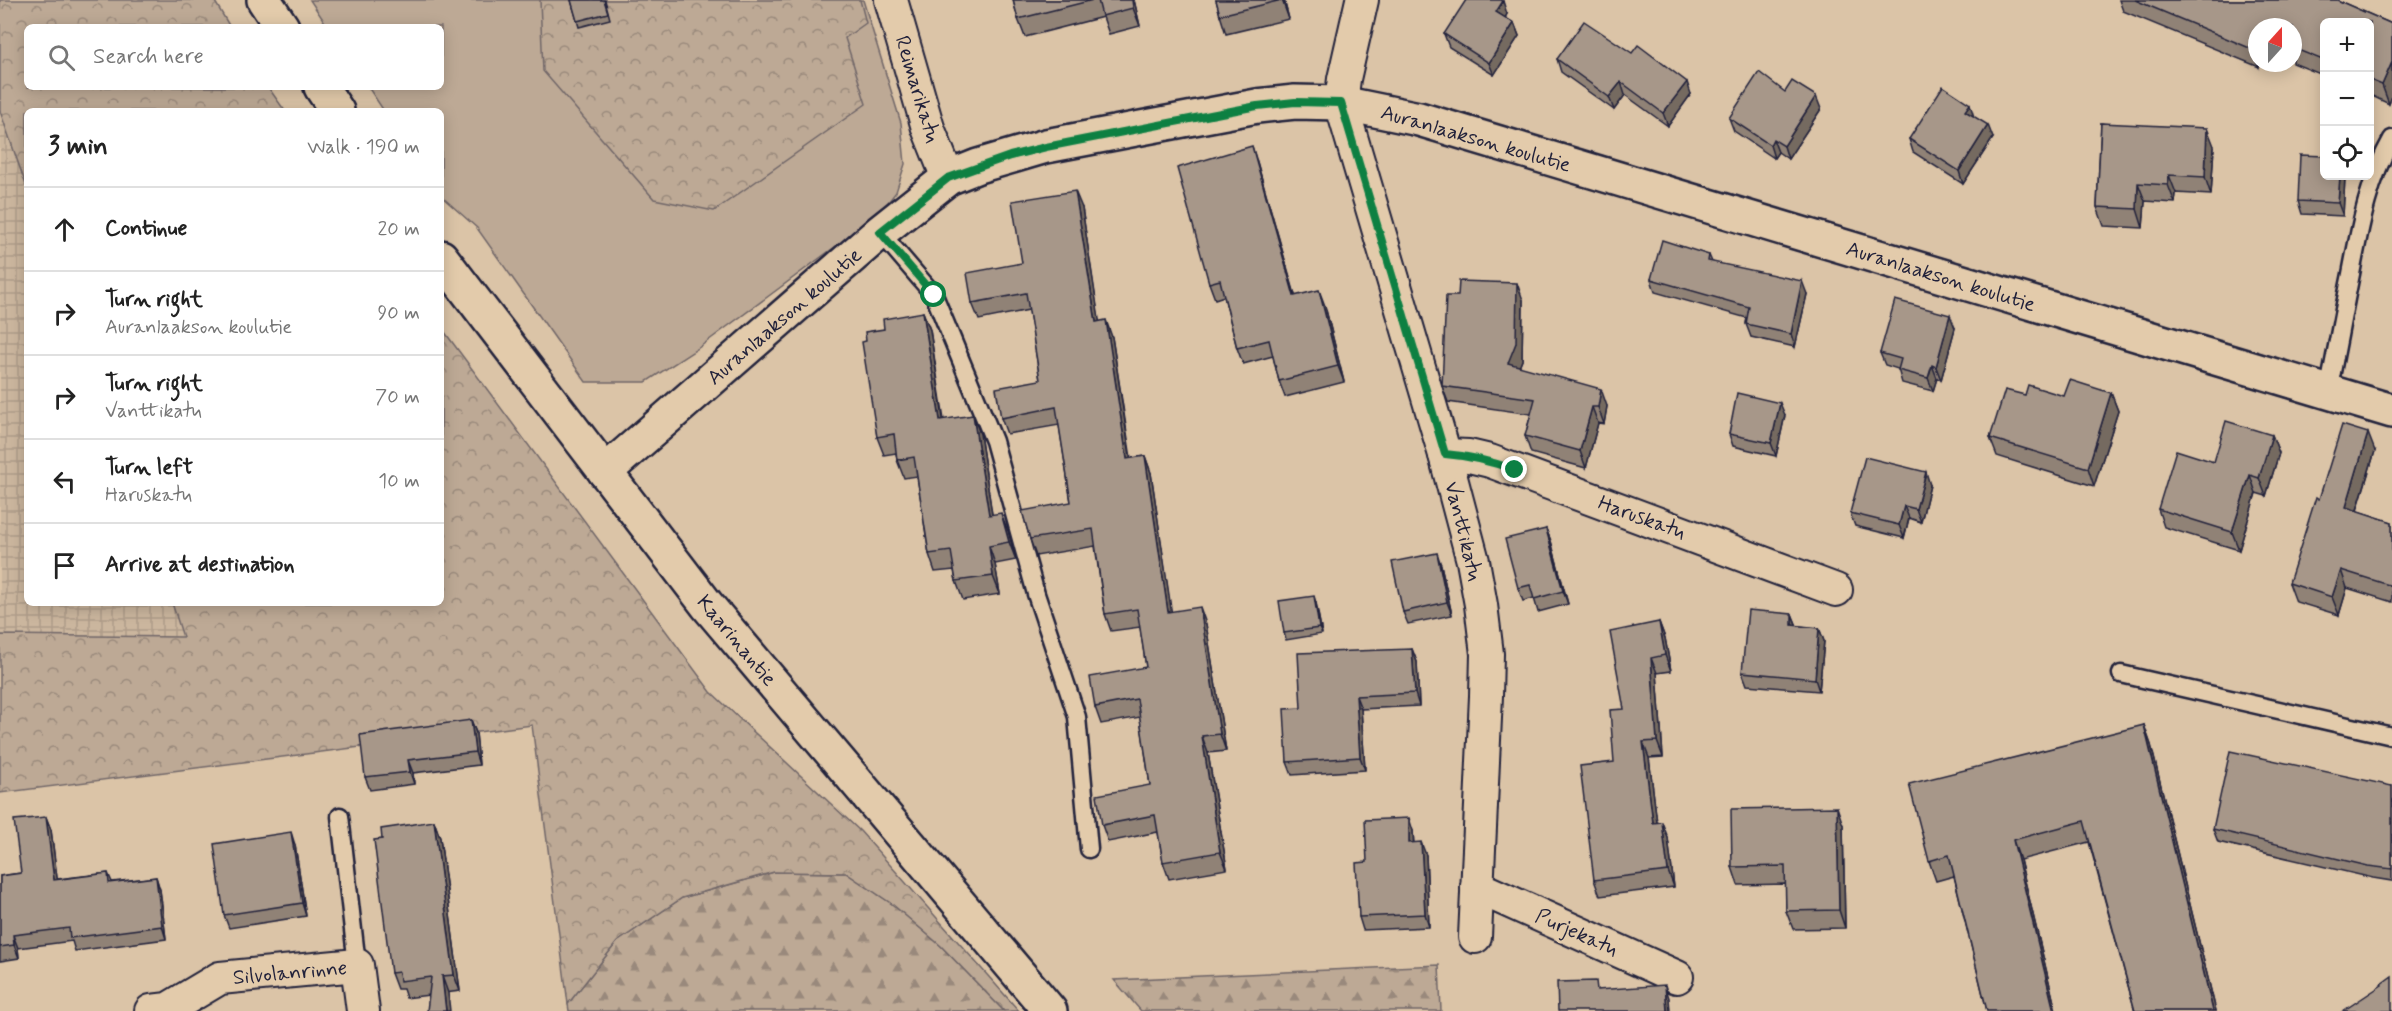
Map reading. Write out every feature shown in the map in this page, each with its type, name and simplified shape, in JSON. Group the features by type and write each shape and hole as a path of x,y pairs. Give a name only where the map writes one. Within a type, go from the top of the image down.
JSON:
{"street":[{"path":"264,0 280,24"},
{"name":"Reimarikatu","path":"891,0 928,128 948,178"},
{"path":"1341,103 1344,79 1362,0"},
{"path":"323,90 335,108"},
{"name":"Auranlaakson koulutie","path":"605,472 880,232 948,178 978,166 1046,147 1245,109 1295,102 1341,103 1419,119 2392,411"},
{"name":"Vanttikatu","path":"1341,103 1445,454 1473,561 1481,605 1487,654 1475,938"},
{"name":"Kaarinantie","path":"444,261 707,605 1050,1011"},
{"name":"Haruskatu","path":"1445,454 1491,461 1836,590"},
{"name":"Purjekatu","path":"1477,887 1677,977"},
{"name":"Silvolanrinne","path":"151,1011 168,1009 220,978 357,965 363,1011"}],"lane":[{"path":"2328,392 2361,221 2381,158 2392,139"},
{"path":"880,232 934,295 994,441 1036,594 1077,717 1089,849"},
{"path":"2121,674 2392,736"},
{"path":"340,816 357,965"}],"shaded area":[{"path":"0,111 24,179 24,606 173,606 184,637 0,635"}],"green space":[{"path":"0,0 214,0 228,24 24,24 24,90 270,90 283,108 24,108 24,179 0,111"},
{"path":"310,0 863,0 901,123 905,164 896,192 878,215 697,349 646,382 586,382 477,228 444,199 444,108 382,108 370,90 444,90 444,24 326,24"},
{"path":"540,0 860,0 866,23 845,38 866,104 714,211 654,199 543,71"},
{"path":"444,331 711,692 860,831 1019,1011 1004,1011 941,946 892,904 846,873 774,872 682,898 617,942 568,1004 532,725 0,793 0,635 183,637 173,606 444,606"},
{"path":"774,872 846,873 892,904 941,946 1004,1011 569,1011 568,1004 617,942 682,898"},
{"path":"1439,965 1441,1011 1141,1011 1114,980"}],"building":[{"path":"571,0 604,0 608,13 577,21"},
{"path":"1013,0 1093,0 1018,19"},
{"path":"1098,0 1132,0 1133,8 1102,16"},
{"path":"1216,0 1282,0 1220,15"},
{"path":"1466,0 1501,0 1503,1 1496,12 1514,23 1489,63 1444,34"},
{"path":"2135,0 2337,0 2392,24 2392,62 2382,85 2374,82 2374,18 2320,18 2320,59 2302,52 2302,18 2248,18 2248,47"},
{"path":"1584,21 1632,53 1638,45 1687,82 1663,113 1621,82 1609,97 1557,59"},
{"path":"1759,72 1785,92 1792,81 1816,96 1784,146 1773,139 1770,145 1729,118"},
{"path":"1943,86 1970,104 1965,111 1988,125 1959,171 1909,139"},
{"path":"2101,123 2207,128 2205,177 2169,175 2168,185 2138,183 2137,209 2097,207"},
{"path":"1252,146 1294,296 1319,290 1338,366 1279,381 1269,340 1237,348 1220,280 1209,283 1177,168"},
{"path":"2300,155 2320,156 2320,180 2340,180 2338,203 2298,201"},
{"path":"1075,191 1096,322 1106,320 1127,459 1145,456 1168,612 1200,607 1220,734 1202,736 1220,852 1163,862 1155,815 1102,825 1097,795 1150,785 1137,699 1095,707 1090,677 1146,667 1137,609 1105,614 1093,529 1030,539 1022,511 1071,502 1056,407 1001,418 996,388 1040,380 1026,293 972,303 967,273 1022,263 1012,201"},
{"path":"1662,240 1709,255 1708,261 1802,281 1791,334 1746,324 1749,307 1651,279"},
{"path":"1459,281 1517,283 1516,343 1508,363 1601,389 1598,407 1592,407 1580,451 1525,436 1535,399 1442,386 1446,296 1458,296"},
{"path":"1895,300 1950,315 1936,367 1932,365 1928,378 1898,370 1901,359 1880,353"},
{"path":"923,312 940,420 973,415 989,515 1001,513 1009,542 989,546 993,576 956,581 951,551 929,554 914,457 897,460 894,434 877,437 862,342 866,341 865,332 884,329 883,319"},
{"path":"2070,380 2111,393 2088,468 1990,438 2005,390 2025,395 2028,385 2064,396"},
{"path":"1737,393 1780,403 1771,443 1729,434"},
{"path":"2226,421 2272,435 2259,478 2250,475 2232,532 2158,509 2176,450 2214,462"},
{"path":"2342,425 2368,433 2346,507 2392,522 2392,586 2341,570 2332,597 2289,583"},
{"path":"1865,457 1926,472 1916,509 1904,506 1899,525 1850,513"},
{"path":"1546,529 1563,591 1534,599 1530,585 1518,588 1505,539"},
{"path":"1437,553 1447,602 1403,612 1392,562"},
{"path":"1314,596 1319,628 1284,633 1279,601"},
{"path":"1748,610 1792,614 1792,625 1819,628 1815,679 1742,672"},
{"path":"1659,622 1665,655 1651,658 1657,741 1643,742 1653,823 1662,822 1668,871 1594,880 1580,766 1614,762 1610,710 1624,709 1610,632"},
{"path":"1412,649 1415,693 1356,696 1360,757 1287,762 1284,709 1301,708 1298,653"},
{"path":"471,720 475,752 408,760 410,772 365,777 360,735"},
{"path":"2144,725 2213,1011 2135,1011 2084,821 2013,840 2054,1011 1987,1011 1949,855 1929,861 1909,784"},
{"path":"2230,751 2392,786 2392,869 2368,866 2213,829"},
{"path":"1837,807 1839,910 1786,911 1785,866 1732,867 1731,809"},
{"path":"46,817 54,880 108,873 109,883 156,877 162,926 70,938 69,928 13,935 14,945 0,947 0,876 21,873 14,820"},
{"path":"1409,818 1409,843 1421,842 1425,914 1359,917 1356,863 1367,862 1365,820"},
{"path":"434,821 454,975 442,976 446,1011 427,1011 431,977 400,981 399,972 391,973 374,840 382,839 381,829"},
{"path":"291,832 302,903 224,915 214,844"},
{"path":"2392,976 2392,1011 2343,1011 2382,985"},
{"path":"1596,981 1597,990 1665,985 1667,1011 1558,1011 1557,982"}],"route":[{"path":"934,295 880,232 917,200 948,178 978,166 1046,147 1257,106 1295,102 1341,103 1445,454 1491,461 1515,470"}]}
